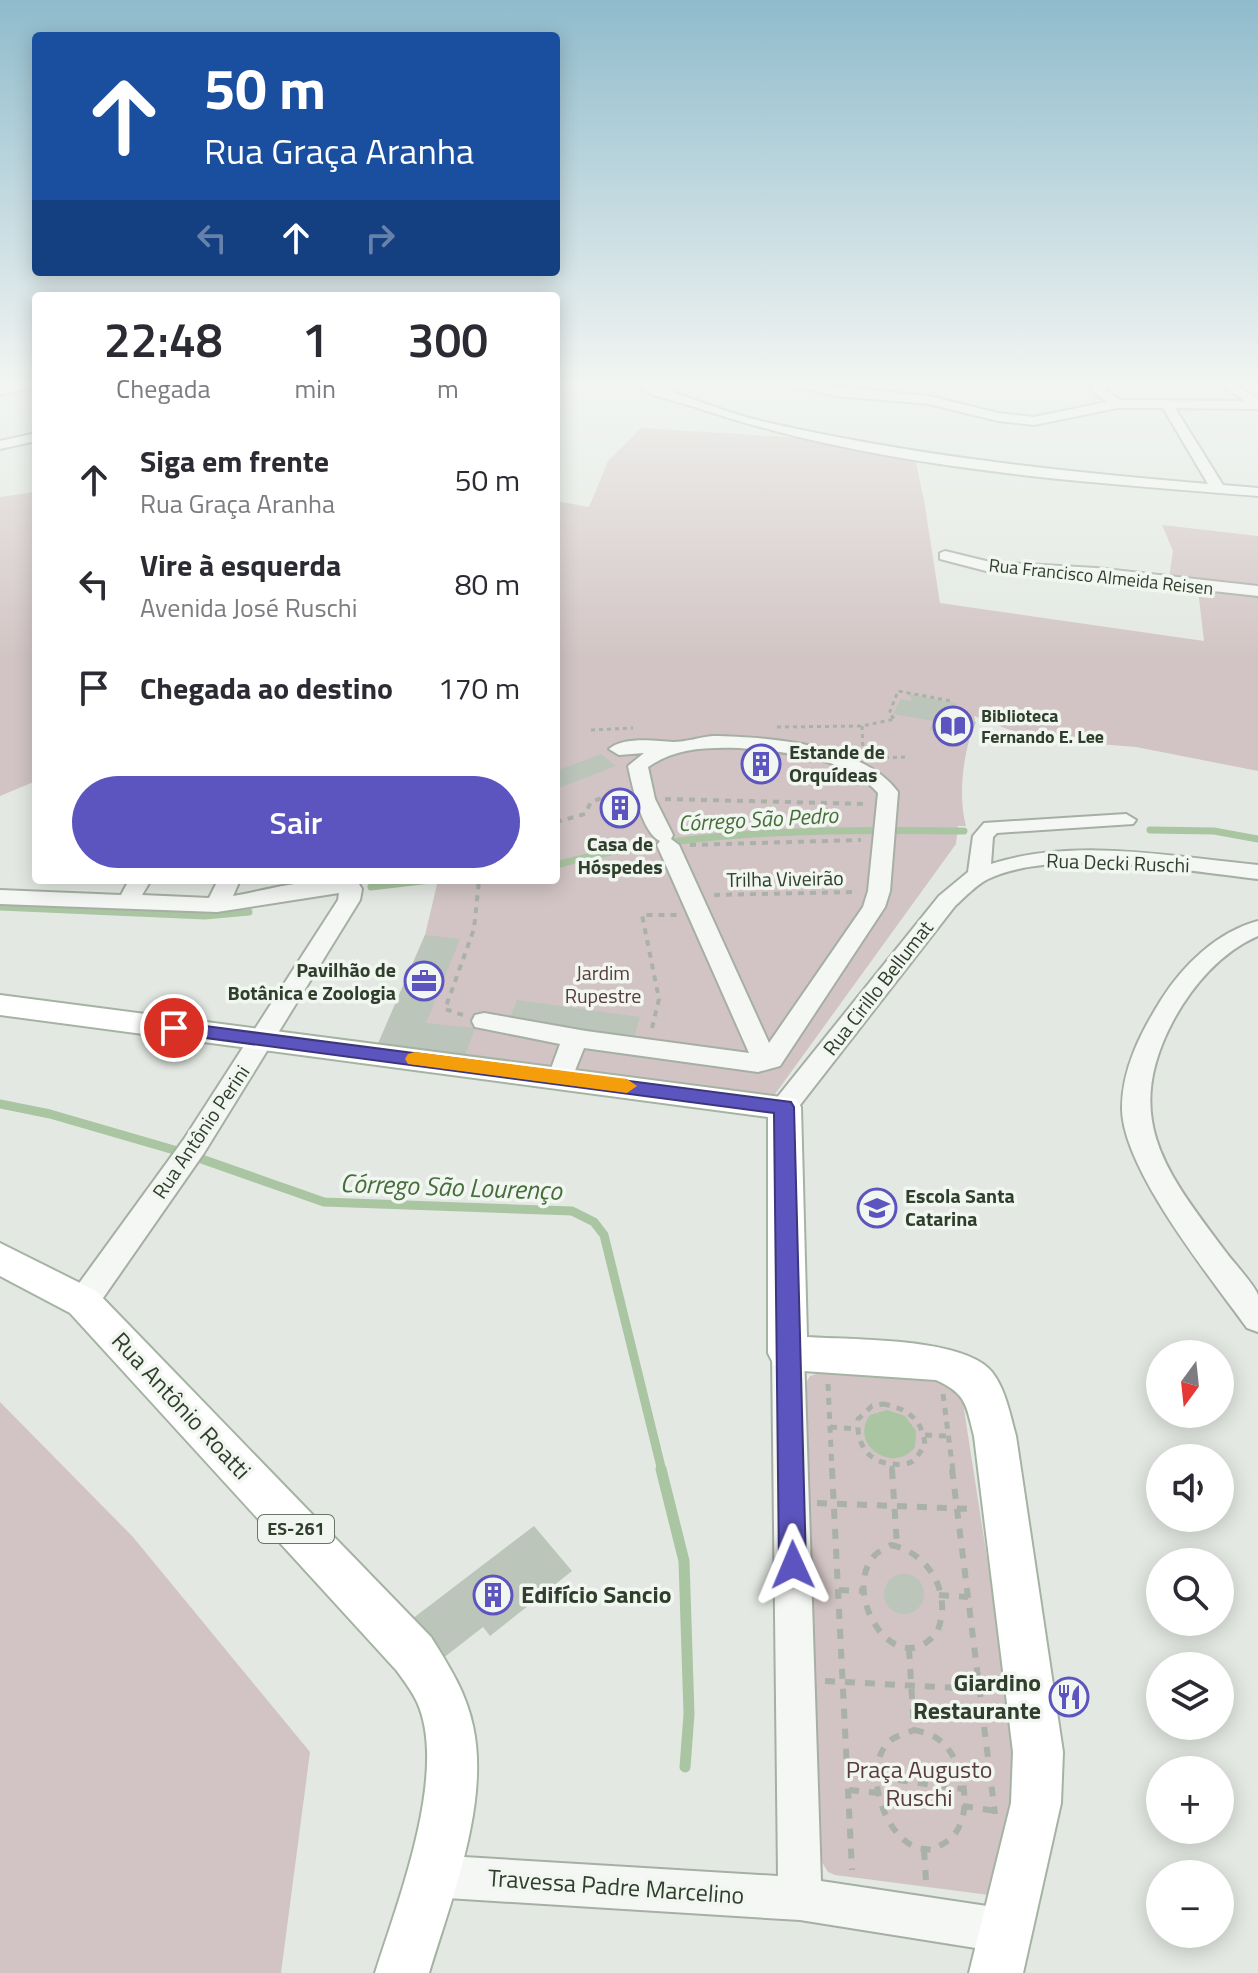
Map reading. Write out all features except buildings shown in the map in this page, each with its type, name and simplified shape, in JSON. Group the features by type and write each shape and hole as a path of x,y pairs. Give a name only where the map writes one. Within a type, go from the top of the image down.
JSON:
{"main road":[{"path":"0,1005 784,1107 788,1353 939,1363 967,1375 978,1385 995,1436 1038,1752 1036,1803 1002,1952"},
{"name":"Rua Antônio Roatti","path":"0,1258 83,1302 414,1654 440,1696 450,1730 452,1762 449,1795 431,1876"},
{"name":"ES-261","path":"402,1973 431,1876"}],"street":[{"path":"1086,475 1258,492"},
{"path":"1210,475 1219,490"},
{"name":"Rua Francisco Almeida Reisen","path":"945,556 990,567 1096,573 1258,591"},
{"path":"695,743 654,755 640,764 637,771 643,792 766,1063"},
{"path":"619,749 695,743 753,745 822,755 847,763 884,784 888,792 879,891 874,907 766,1063"},
{"path":"979,875 983,836 991,827 1126,820"},
{"name":"Rua Decki Ruschi","path":"979,875 1025,862 1067,858 1258,872"},
{"name":"Rua Cirillo Bellumat","path":"784,1107 947,901 979,875"},
{"path":"127,903 138,884"},
{"path":"0,897 217,905 227,884"},
{"name":"Rua Antônio Perini","path":"83,1302 186,1157 349,900 351,889 335,885 217,905"},
{"path":"1258,928 1228,941 1213,953 1177,995 1156,1027 1144,1055 1135,1112 1140,1136 1167,1191 1258,1319"},
{"path":"484,1021 574,1040 766,1063"},
{"path":"561,1077 574,1040"},
{"path":"788,1353 800,1899 1002,1952"},
{"name":"Travessa Padre Marcelino","path":"431,1876 800,1899"}],"path":[{"path":"907,757 863,758 862,726 895,719 889,714 898,691 951,701"},
{"path":"560,821 585,814 591,802 598,797 643,792 885,825"},
{"name":"Trilha Viveirão","path":"666,842 885,825"},
{"path":"478,884 474,929 445,1009 484,1021"},
{"name":"Trilha Viveirão","path":"647,1050 659,999 642,915 696,905 879,891"},
{"path":"828,1378 852,1870"},
{"path":"941,1384 996,1823"},
{"path":"895,1405 915,1416 925,1435 925,1445 913,1461 892,1466 881,1463 862,1449 856,1429 858,1419 872,1406 895,1405"},
{"path":"830,1427 856,1429"},
{"path":"925,1435 948,1436"},
{"path":"892,1466 897,1546"},
{"path":"815,1503 974,1510"},
{"path":"897,1546 912,1549 923,1556 930,1565 939,1595 940,1627 923,1646 909,1648 883,1638 874,1628 864,1591 865,1576 875,1554 882,1548 897,1546"},
{"path":"838,1590 864,1591"},
{"path":"939,1595 968,1597"},
{"path":"909,1648 914,1730"},
{"path":"820,1681 1002,1691"},
{"path":"914,1730 929,1733 952,1754 962,1789 963,1806 956,1834 947,1843 924,1850 908,1844 895,1834 885,1819 878,1793 878,1763 883,1748 891,1738 914,1730"},
{"path":"898,1780 962,1789"},
{"path":"848,1790 878,1793"},
{"path":"963,1806 1010,1812"},
{"path":"924,1850 926,1880"}],"green space":[{"name":"Jardim Rupestre","path":"602,475 919,475 940,603 1204,641 1198,590 1177,585 1169,578 1173,551 1162,525 1258,536 1258,771 1136,747 1033,739 974,716 962,784 966,826 958,826 956,844 773,1097 377,1046 425,935 437,884 560,884 560,502 589,507"},
{"path":"32,493 32,783 0,796 0,497"},
{"name":"Praça Augusto Ruschi","path":"819,1373 947,1380 961,1390 1021,1777 989,1895 835,1875 828,1872 820,1859 806,1383 810,1376"},
{"path":"0,1402 133,1537 310,1752 281,1973 0,1973"}],"shaded area":[{"path":"887,1410 905,1416 916,1431 915,1447 906,1455 896,1458 876,1453 865,1437 865,1426 870,1415"}],"waterway":[{"name":"Córrego São Pedro","path":"1150,830 1214,831 1258,839"},
{"name":"Córrego São Pedro","path":"560,864 657,844 708,838 810,832 964,831"},
{"name":"Córrego São Pedro","path":"371,887 396,884"},
{"name":"Córrego São Pedro","path":"0,907 205,916 249,912"},
{"name":"Córrego São Lourenço","path":"0,1104 50,1114 181,1152"},
{"name":"Córrego São Lourenço","path":"193,1156 324,1202 572,1211 594,1222 604,1235 662,1471"},
{"name":"Córrego São Lourenço","path":"661,1469 684,1561 689,1714 685,1767"}],"slow traffic":[{"path":"415,1059 627,1086"}],"place":[{"name":"Biblioteca Fernando E. Lee","path":"953,726"},
{"name":"Estande de Orquídeas","path":"761,764"},
{"name":"Casa de Hóspedes","path":"620,808"},
{"name":"Pavilhão de Botânica e Zoologia","path":"424,981"},
{"name":"Escola Santa Catarina","path":"877,1208"},
{"name":"Edifício Sancio","path":"493,1595"},
{"name":"Giardino Restaurante","path":"1069,1697"}],"route":[{"path":"174,1028 784,1107 793,1565"}]}
